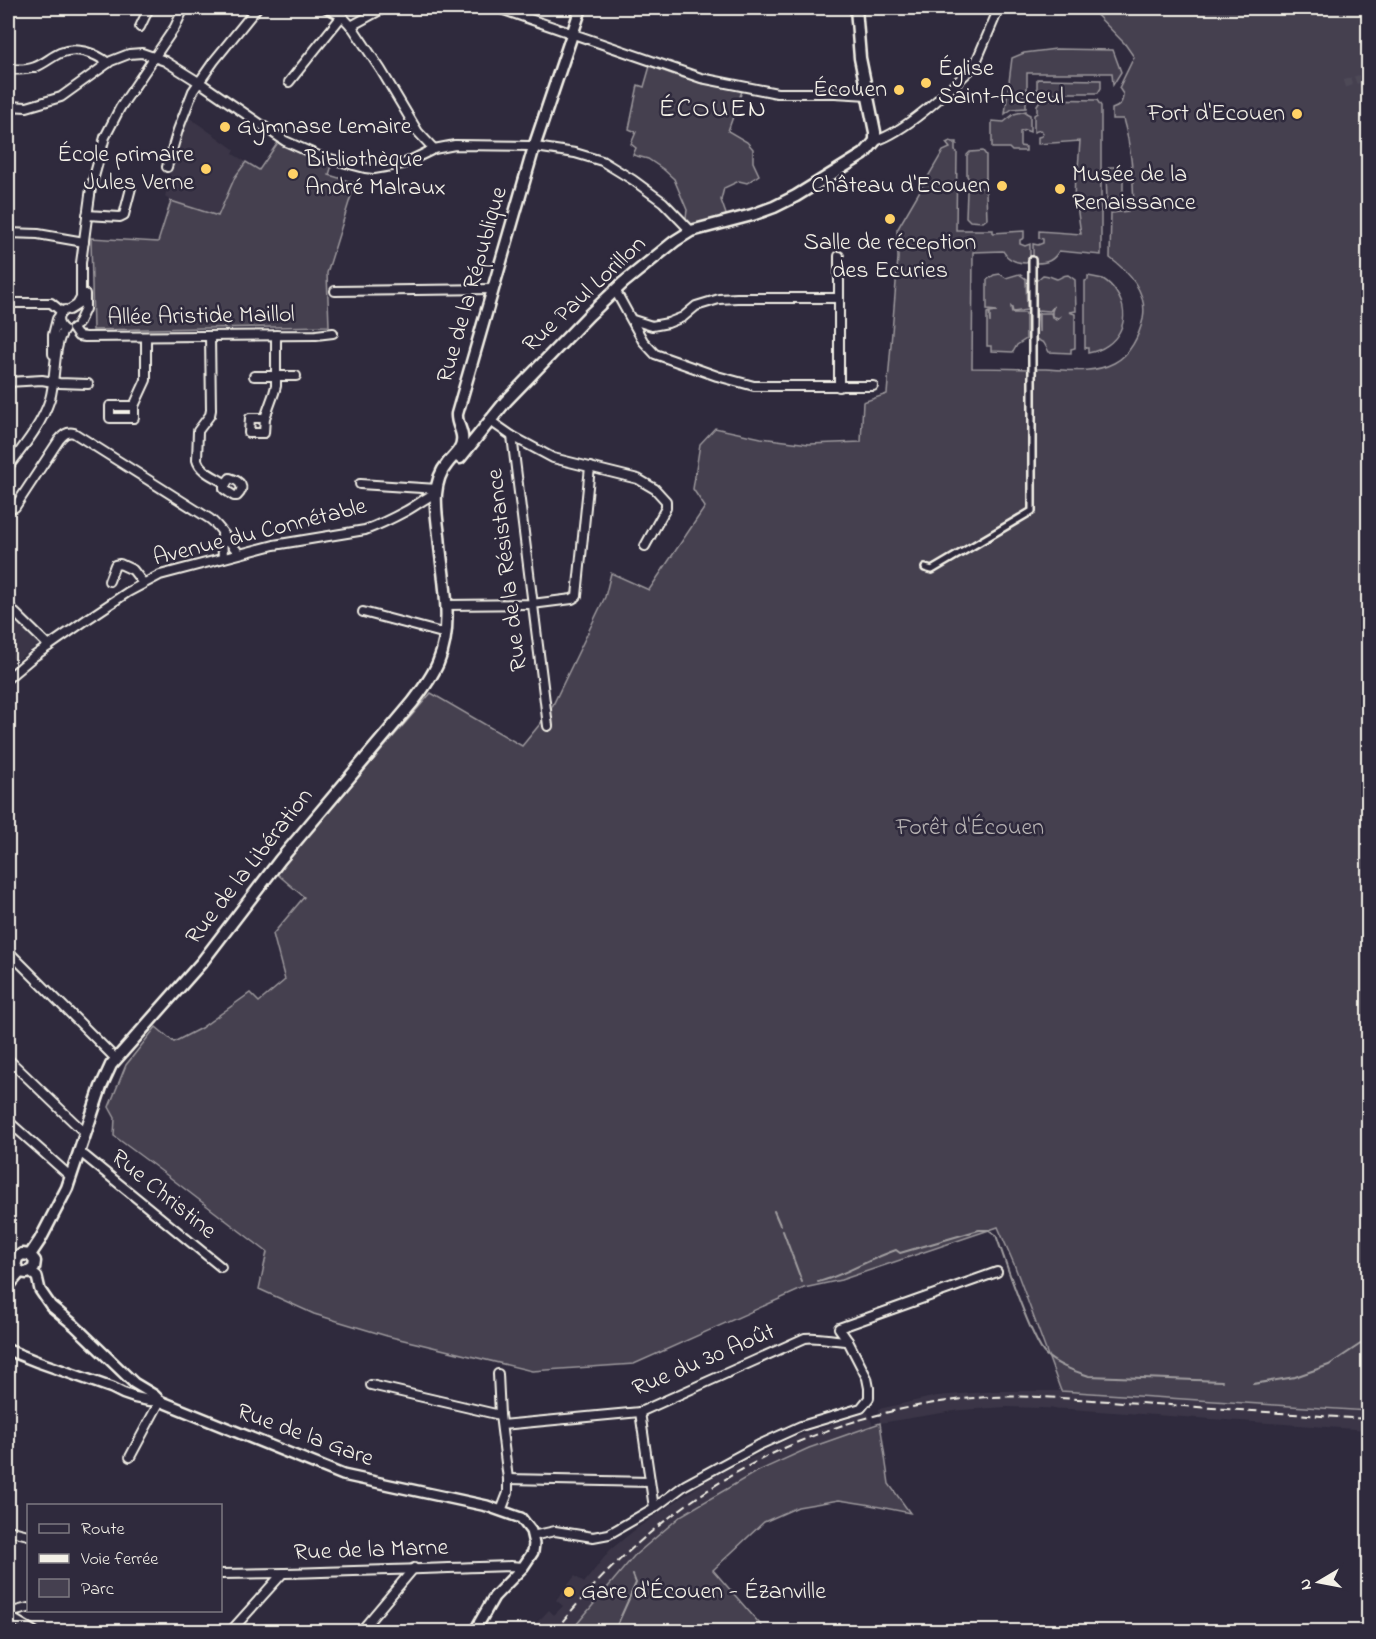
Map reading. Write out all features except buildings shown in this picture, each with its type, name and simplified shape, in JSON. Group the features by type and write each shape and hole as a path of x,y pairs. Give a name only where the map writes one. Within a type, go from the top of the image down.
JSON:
{"main road":[{"name":"Rue de la République","path":"462,434 457,414 534,147 581,8"},
{"path":"856,8 858,42 875,125 875,141"},
{"name":"Rue Paul Lorillon","path":"436,491 489,420 589,315 632,276 691,231 774,207 864,154 875,141"},
{"path":"436,491 443,469 461,445 462,434"},
{"name":"Rue de la Libération","path":"30,1255 40,1240 71,1177 106,1073 202,962 280,860 425,687 438,662 447,623 436,491"},
{"path":"8,1286 35,1265 30,1255 22,1254 17,1258 15,1266 25,1272"}],"street":[{"path":"140,27 149,8"},
{"path":"55,370 53,335 63,313 77,305 81,298 81,263 87,215 105,137 112,122 175,27 184,8"},
{"path":"167,167 193,91 257,8"},
{"path":"326,8 342,16 351,26 381,70 418,132 434,149"},
{"path":"351,26 384,8"},
{"path":"498,8 689,75 713,81 777,93 868,95"},
{"path":"875,141 888,137 899,129 970,70 976,62 999,8"},
{"path":"289,82 342,16"},
{"path":"8,69 36,67 59,54 72,50 96,56 108,63"},
{"path":"8,106 27,107 61,97 120,56 142,53 165,61 285,141 319,156 365,168 403,164 434,149 468,144 534,147 575,153 602,161 663,202 691,231"},
{"path":"87,215 120,217 124,215 131,188"},
{"path":"8,233 38,234 84,242"},
{"path":"8,467 35,430 49,402 59,340 64,330 76,326 85,309 86,253 84,242"},
{"path":"838,256 839,387"},
{"path":"925,568 932,570 1032,512 1032,260"},
{"path":"335,291 493,289"},
{"path":"615,290 643,341 655,354 753,387 873,386"},
{"path":"633,320 652,326 668,323 683,317 696,306 719,299 839,298"},
{"path":"8,303 51,303 63,313 75,313 78,317 76,326"},
{"path":"63,313 59,326 64,330"},
{"name":"Allée Aristide Maillol","path":"76,326 78,336 85,338 333,333"},
{"path":"265,418 274,393 276,335"},
{"path":"210,336 211,410 198,431 197,460 202,469 226,484"},
{"path":"134,406 146,380 146,337"},
{"path":"254,376 296,376"},
{"path":"8,391 8,382 42,380 88,384"},
{"name":"Rue de la Résistance","path":"489,420 512,436 548,726"},
{"path":"15,507 59,440 70,432 210,519 239,554"},
{"path":"462,434 478,435"},
{"path":"512,436 553,458 626,475 655,489 666,501 663,514 645,546"},
{"path":"446,605 532,604 572,599 577,596 590,467"},
{"path":"360,484 436,491"},
{"name":"Avenue du Connétable","path":"8,678 49,646 143,583 169,572 274,545 365,530 407,510 436,491"},
{"path":"222,533 223,558"},
{"path":"109,581 115,566 120,564 133,570 143,583"},
{"path":"8,606 49,646"},
{"path":"363,612 446,634"},
{"path":"8,951 116,1059"},
{"path":"8,1059 85,1133"},
{"path":"8,1120 71,1177"},
{"name":"Rue Christine","path":"79,1153 221,1267"},
{"name":"Rue de la Gare","path":"25,1272 37,1277 40,1290 51,1306 134,1383 160,1401 343,1475 501,1510 521,1518 528,1526 532,1536"},
{"path":"474,1632 494,1598 523,1567 533,1552 532,1536 555,1531 593,1537 609,1534 654,1508 685,1485 759,1444 801,1426 856,1410 868,1401 870,1394 867,1378 839,1328 997,1272"},
{"name":"Rue du 30 Août","path":"502,1425 640,1412 805,1338 848,1341"},
{"path":"8,1350 120,1392 150,1401 160,1401 130,1457"},
{"path":"498,1374 500,1415 508,1479 508,1493 501,1510"},
{"path":"112,1388 130,1386 134,1383"},
{"path":"371,1385 500,1415"},
{"path":"640,1412 654,1508"},
{"path":"508,1479 650,1482"},
{"path":"8,1530 27,1535"},
{"name":"Rue de la Marne","path":"222,1574 523,1567"},
{"path":"360,1632 414,1568"},
{"path":"230,1632 282,1574"},
{"path":"8,1614 27,1608"},
{"path":"8,1614 34,1632"}],"shaded area":[{"name":"École primaire Jules Verne","path":"187,116 235,150 233,154 246,162 235,177 218,217 165,197 173,159"},
{"path":"8,613 42,642 17,660 11,658 8,662"},
{"path":"998,1391 1061,1391 1368,1411 1368,1430 1070,1409 1006,1407 960,1410 880,1423 879,1409 937,1396"},
{"path":"868,1412 873,1426 809,1448 754,1473 682,1515 634,1556 571,1631 539,1631 534,1626 549,1610 554,1615 563,1606 556,1600 575,1576 584,1583 610,1550 636,1529 709,1479 790,1439"}],"green space":[{"name":"Forêt d'Écouen","path":"1090,8 1368,8 1368,1411 1061,1391 998,1227 841,1280 804,1288 634,1364 532,1371 387,1336 314,1314 259,1289 267,1252 114,1136 115,1118 109,1107 126,1065 156,1027 174,1042 201,1028 250,993 259,1002 285,980 273,934 304,897 276,873 431,693 522,746 549,713 605,597 611,573 649,590 705,507 693,489 700,444 715,428 761,438 809,444 861,442 863,402 887,394 898,258 897,230 943,151 950,148 946,143 957,142 955,144 957,152 956,230 993,230 993,233 1024,231 1024,238 1020,240 1020,244 1025,246 1030,244 1030,260 1026,263 1007,257 1003,251 973,252 972,368 1089,370 1114,363 1125,355 1139,332 1144,309 1136,284 1110,258 1111,213 1129,211 1134,208 1132,163 1126,130 1123,119 1112,119 1112,109 1122,102 1123,94 1119,88 1134,57 1125,44"},
{"path":"1056,49 1113,50 1121,72 1113,85 1112,73 1027,73 1027,93 1023,96 1026,99 1026,108 1012,109 1005,114 1012,58 1024,53"},
{"path":"650,66 680,77 742,91 728,131 747,142 753,149 753,162 759,175 747,183 739,181 724,188 721,200 727,217 699,228 685,225 687,210 674,179 648,159 633,155 636,148 631,144 636,132 629,129 638,85 644,87"},
{"path":"1037,79 1101,80 1101,88 1098,93 1040,93 1037,88"},
{"path":"1041,99 1097,100 1101,106 1101,255 1059,251 1047,262 1036,263 1033,260 1033,244 1043,243 1043,239 1039,238 1039,231 1081,234 1077,206 1074,205 1075,169 1078,169 1080,141 1038,144 1038,137 1043,133 1040,130 1034,132 1034,115 1037,113 1037,105"},
{"path":"1026,111 1030,115 1030,132 1025,130 1020,132 1020,146 1026,147 1026,151 992,148 992,121 1004,122 1014,114"},
{"path":"279,141 332,165 329,175 355,183 327,273 329,326 93,330 91,238 158,242 171,201 218,216 235,177 246,162 259,170"},
{"path":"983,151 986,155 986,178 983,181 970,180 967,176 967,155 970,152"},
{"path":"1110,167 1119,167 1123,172 1123,202 1120,205 1111,206 1107,203 1106,170"},
{"path":"970,188 983,188 986,193 987,219 983,222 970,221 966,217 967,191"},
{"path":"1000,274 1006,278 1019,274 1026,279 1027,310 1013,312 1011,307 1012,313 1026,313 1026,339 1017,345 1013,352 991,351 991,346 987,346 987,313 989,312 990,323 990,312 997,311 987,310 987,280"},
{"path":"1043,275 1057,279 1068,275 1075,280 1076,311 1069,312 1075,314 1075,348 1071,349 1071,353 1049,352 1044,343 1036,339 1036,315 1038,314 1039,332 1039,313 1051,313 1052,317 1056,320 1061,316 1058,318 1052,316 1054,306 1050,311 1036,310 1036,281"},
{"path":"1088,276 1103,279 1116,292 1121,302 1123,322 1115,339 1099,350 1088,353 1088,348 1085,348 1085,281 1088,280"},
{"path":"880,1423 889,1484 910,1513 839,1500 798,1507 764,1522 713,1570 766,1631 571,1631 634,1556 682,1515 754,1473 809,1448"}],"waterway":[{"path":"774,1211 780,1225"},
{"path":"818,1282 896,1250 900,1253 979,1230 989,1230 996,1235 1017,1295 1038,1344 1051,1359 1089,1376 1222,1381"},
{"path":"783,1231 802,1282"},
{"path":"1253,1384 1295,1377 1329,1365 1368,1339"},
{"path":"614,1632 636,1583 633,1575"}],"tunnel":[{"path":"1344,84 1368,76"}],"railway":[{"path":"554,1632 595,1584 640,1541 688,1503 740,1471 794,1444 851,1422 911,1407 974,1398 1012,1397 1068,1398 1368,1419"}],"place":[{"name":"Église Saint-Acceul","path":"926,83"},
{"name":"Écouen","path":"899,90"},
{"name":"Fort d'Ecouen","path":"1297,114"},
{"name":"Gymnase Lemaire","path":"225,127"},
{"name":"École primaire Jules Verne","path":"206,169"},
{"name":"Bibliothèque André Malraux","path":"293,174"},
{"name":"Château d'Ecouen","path":"1002,186"},
{"name":"Musée de la Renaissance","path":"1060,189"},
{"name":"Salle de réception des Ecuries","path":"890,219"},
{"name":"Gare d'Écouen - Ézanville","path":"569,1592"}],"district":[{"name":"ÉCOUEN","path":"713,109"}]}
